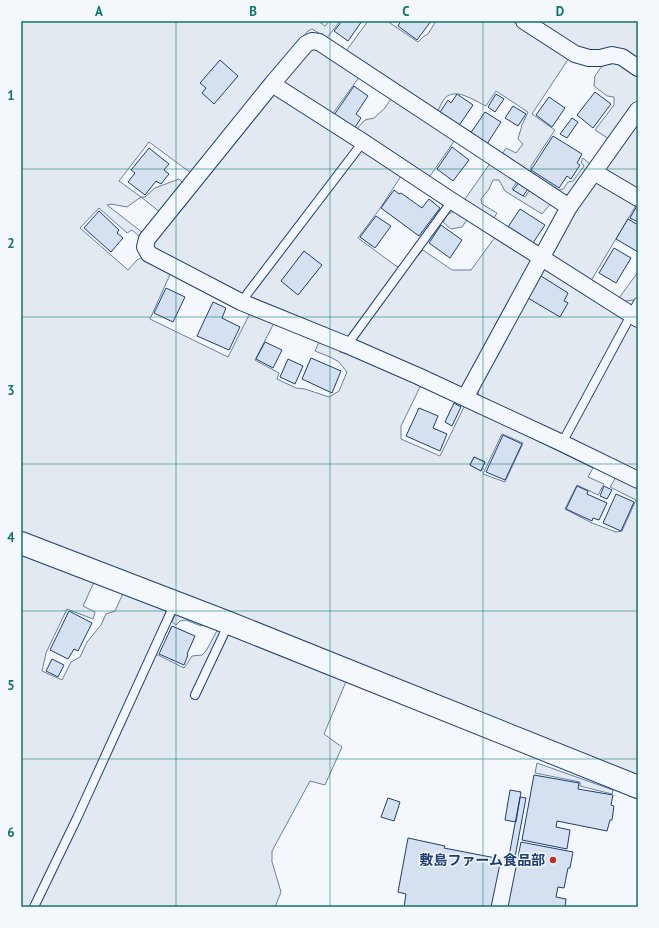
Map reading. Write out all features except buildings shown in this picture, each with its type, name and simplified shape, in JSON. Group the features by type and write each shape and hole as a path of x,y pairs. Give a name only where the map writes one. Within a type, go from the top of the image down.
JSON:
{"street":[{"path":"524,21 575,54 590,58 600,58 612,55 622,57 638,68"},
{"path":"569,207 319,42 312,41 306,44 272,84 147,239 145,248 149,254 241,302 346,345 465,398 638,480"},
{"path":"272,84 541,258 636,312"},
{"path":"465,398 569,207 638,110"},
{"path":"594,172 638,198"},
{"path":"21,544 229,623 638,787"}],"lane":[{"path":"241,302 362,142"},
{"path":"346,345 452,201"},
{"path":"562,443 636,312"},
{"path":"34,907 77,818 175,603"},
{"path":"195,695 229,623"}],"shaded area":[{"path":"21,21 318,21 325,26 329,21 340,21 327,38 312,29 308,31 270,74 191,173 149,142 119,181 141,197 127,207 111,204 107,205 143,233 140,237 132,230 127,233 99,208 80,228 128,270 137,260 143,257 172,270 150,319 228,357 251,311 275,321 255,360 279,373 277,379 296,388 305,389 329,397 339,391 347,372 339,362 315,351 319,342 324,342 338,348 340,352 354,356 357,342 284,317 162,262 156,257 152,243 271,95 278,96 403,173 379,210 358,238 396,266 406,269 423,250 452,270 471,270 496,236 638,325 638,484 512,423 504,411 483,402 479,397 478,391 486,374 481,373 470,395 462,399 426,385 420,387 401,426 401,439 440,456 465,405 593,468 588,477 604,484 598,495 577,485 565,509 592,523 616,532 622,531 636,500 610,487 616,477 638,488 638,777 356,667 345,684 324,734 342,747 325,785 310,781 272,851 272,862 281,892 275,907 21,907","holes":["502,434 523,443 505,482 483,474","474,457 485,462 481,471 470,465","88,564 254,630 249,639 230,631 197,700 190,696 223,629 219,627 206,651 202,655 192,656 184,668 156,654 128,715 122,712 166,612 163,605 125,589 115,611 106,614 101,625 87,642 80,657 71,662 62,680 42,671 46,653 67,609 93,619 95,612 83,606 95,580 84,575"]},
{"path":"368,21 387,21 418,42 428,34 436,21 512,21 569,58 532,114 555,130 531,166 531,172 559,190 563,189 568,182 573,181 584,166 581,162 583,158 592,166 570,194 564,196 501,156 506,148 516,153 523,144 518,139 528,112 496,91 486,106 460,94 449,95 445,98 436,115 455,140 428,179 354,132 365,120 374,118 385,108 392,97 346,51"},
{"path":"533,21 638,21 638,65 586,52"},
{"path":"317,48 360,76 331,116 283,83 305,49"},
{"path":"613,59 638,73 638,100 609,139 595,130 614,105 614,97 607,96 594,86 595,76 604,63"},
{"path":"638,120 638,185 636,188 606,172 603,165"},
{"path":"491,162 518,180 512,189 525,197 531,188 552,202 542,214 505,191 499,180 493,180 489,189 481,199 482,204 497,213 494,218 468,205 465,199"},
{"path":"179,179 184,184 161,213 141,197 145,197 155,188"},
{"path":"599,181 638,202 589,284 550,257 572,212 594,183"},
{"path":"454,211 469,217 462,227 451,229 443,222 448,214"},
{"path":"638,272 638,296 635,300 625,301 619,298"},
{"path":"176,613 204,622 201,626 186,620 180,621 176,625 172,622"},
{"path":"537,763 613,790 612,794 580,786 580,782 535,773"}],"place":[{"name":"敷島ファーム食品部","path":"553,860"}]}
